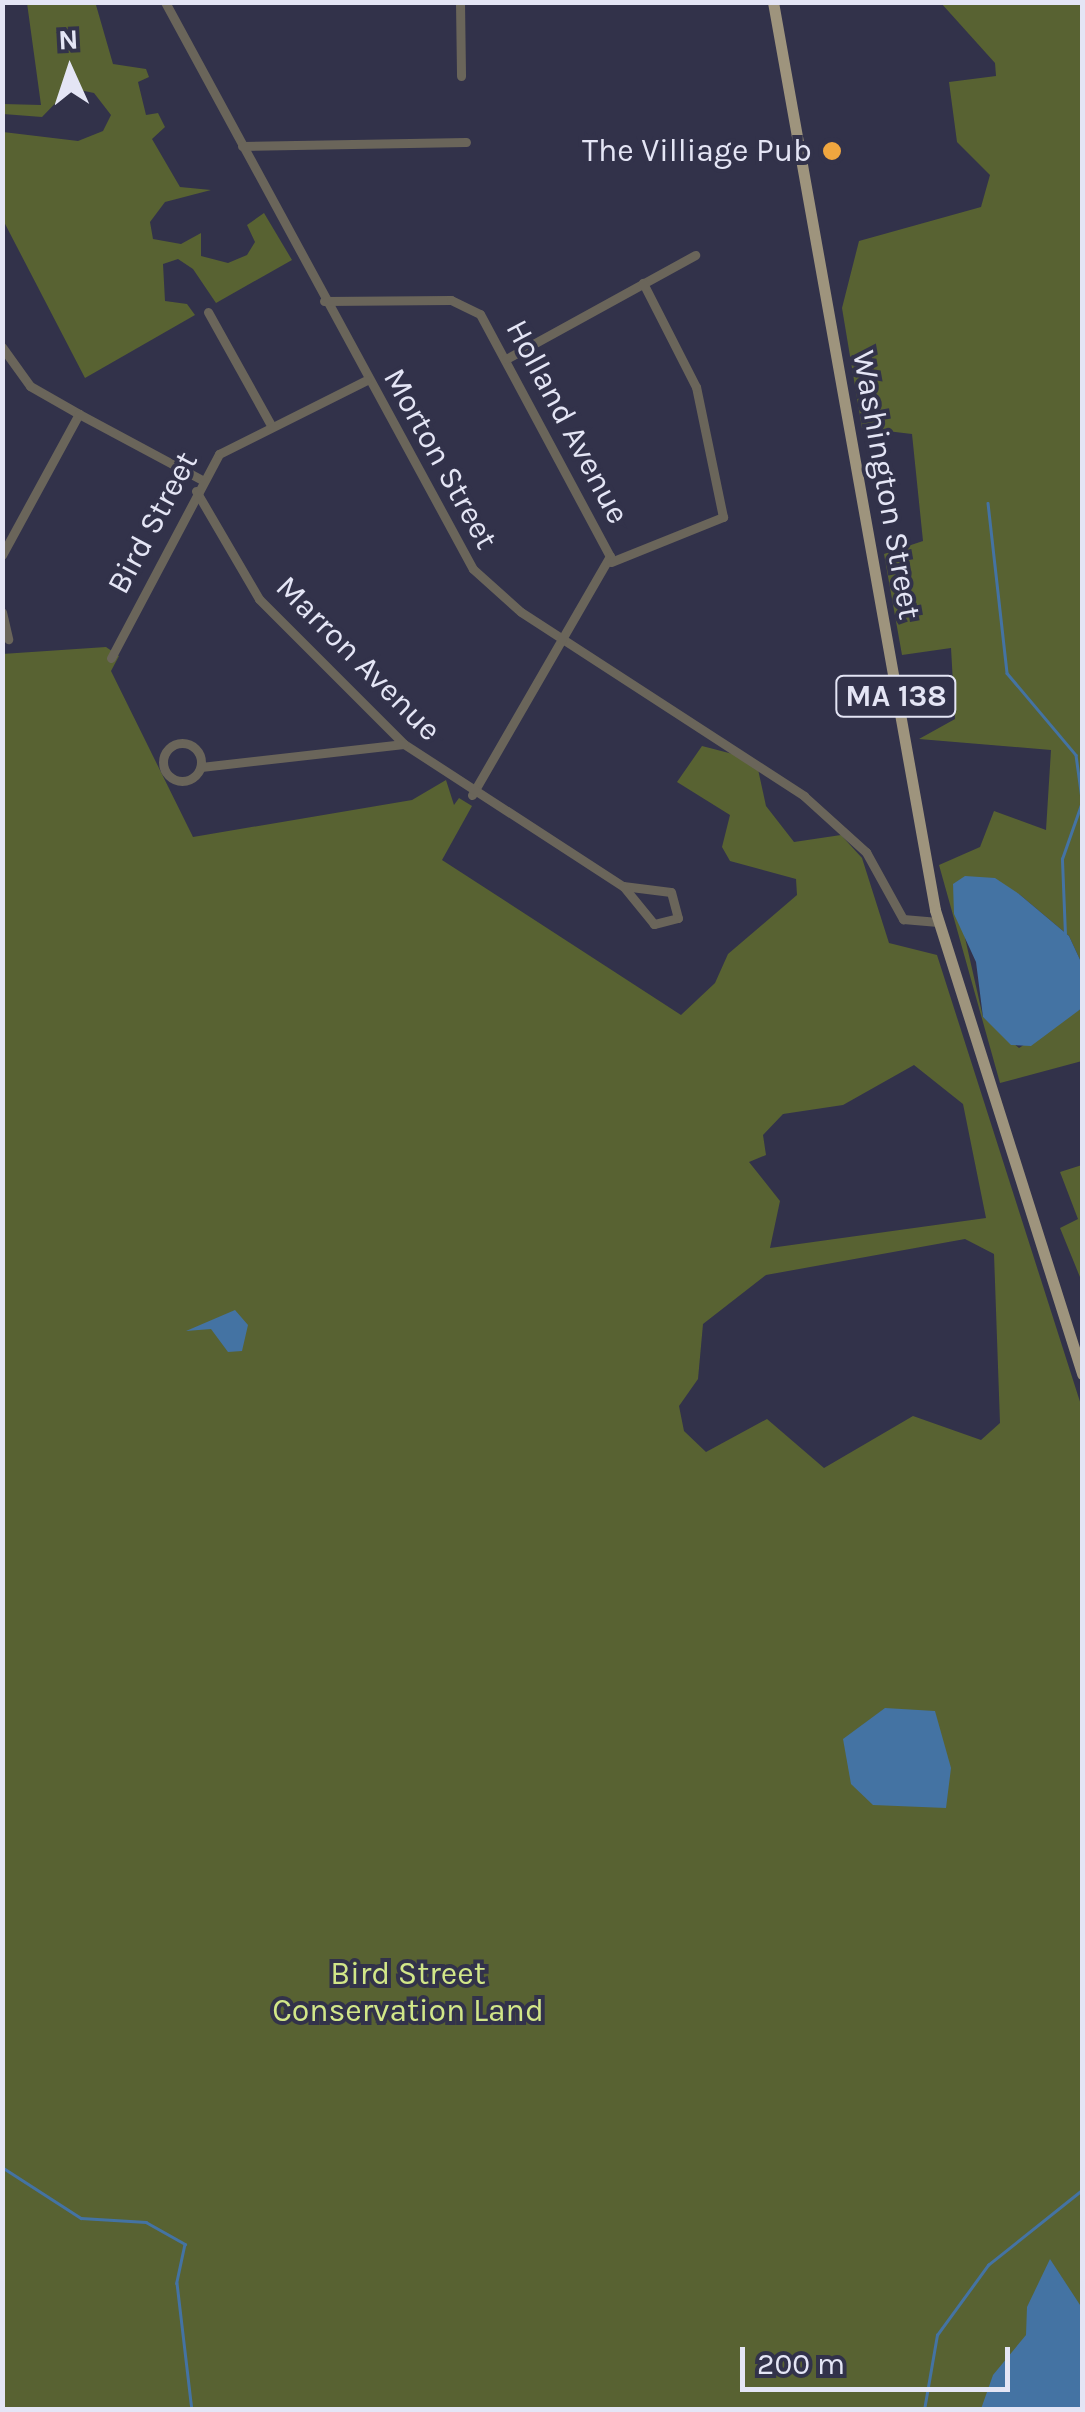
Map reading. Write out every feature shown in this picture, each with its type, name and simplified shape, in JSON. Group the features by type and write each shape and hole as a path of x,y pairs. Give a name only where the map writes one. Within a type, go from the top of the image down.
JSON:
{"main road":[{"name":"Washington Street","path":"773,2 938,922 1082,1374"}],"street":[{"name":"Morton Street","path":"164,2 473,570 566,641 804,796 866,852 903,919 938,922"},
{"path":"460,2 461,76"},
{"path":"242,146 466,142"},
{"path":"506,359 696,255"},
{"path":"611,562 721,521 696,387 643,283"},
{"name":"Holland Avenue","path":"324,301 463,303 506,359 611,562 472,795"},
{"path":"208,312 271,426"},
{"path":"2,348 30,386 202,480"},
{"name":"Bird Street","path":"111,658 202,480 229,445 367,380"},
{"path":"2,555 79,414"},
{"name":"Marron Avenue","path":"196,491 259,599 404,744 472,795 624,886"},
{"path":"2,612 8,639"},
{"path":"201,767 187,744 163,758 174,780 201,767 404,744"},
{"path":"624,886 671,892 678,918 654,924 624,886"}],"green space":[{"path":"27,3 96,5 113,64 146,69 149,77 138,82 146,115 158,113 165,127 152,139 180,187 211,190 165,202 150,222 153,239 181,244 201,233 201,256 228,263 247,255 255,242 247,225 264,213 292,260 216,303 193,269 178,259 163,264 165,301 187,304 195,315 85,378 3,220 3,132 78,141 103,131 111,115 94,93 70,88 42,117 3,114 3,104 41,105"},
{"path":"941,3 1082,3 1082,964 1069,936 1019,894 953,885 983,1017 1019,1048 1082,1008 1082,1061 1000,1083 939,865 980,847 994,811 1046,830 1051,750 919,739 955,719 951,648 902,655 884,554 923,541 912,434 862,428 842,308 859,241 981,207 990,175 957,142 949,82 996,76 995,63"},
{"name":"Bird Street Conservation Land","path":"106,647 119,656 111,671 193,837 412,800 446,780 454,805 459,798 472,806 442,860 681,1015 715,983 728,954 797,895 796,879 730,861 722,847 730,815 677,782 702,746 756,760 766,806 794,842 841,835 862,858 889,943 937,955 1082,1408 1082,2409 3,2409 2,654","holes":["914,1065 963,1104 986,1218 770,1248 780,1201 749,1162 766,1155 763,1135 783,1114 843,1105","965,1239 994,1254 1000,1423 981,1440 913,1416 824,1468 767,1419 706,1452 684,1431 679,1406 698,1379 703,1324 766,1275"]},
{"path":"1082,1165 1082,1282 1060,1228 1078,1219 1060,1172"}],"water":[{"path":"965,876 995,878 1019,894 1069,936 1082,964 1082,1008 1031,1046 1011,1045 983,1017 976,962 954,914 953,884"},
{"path":"235,1310 248,1325 242,1351 228,1352 211,1329 186,1331"},
{"path":"885,1708 935,1711 951,1768 946,1808 873,1805 851,1784 843,1739"},
{"path":"1050,2259 1082,2308 1082,2409 981,2409 993,2375 1026,2335 1027,2307"}],"waterway":[{"path":"988,503 1007,673 1076,755 1082,799"},
{"path":"1065,935 1062,859 1082,802"},
{"path":"2,2167 81,2218 146,2222 185,2244 177,2283 192,2410"},
{"path":"924,2410 937,2335 988,2265 1082,2190"}],"place":[{"name":"The Villiage Pub","path":"832,151"}]}
